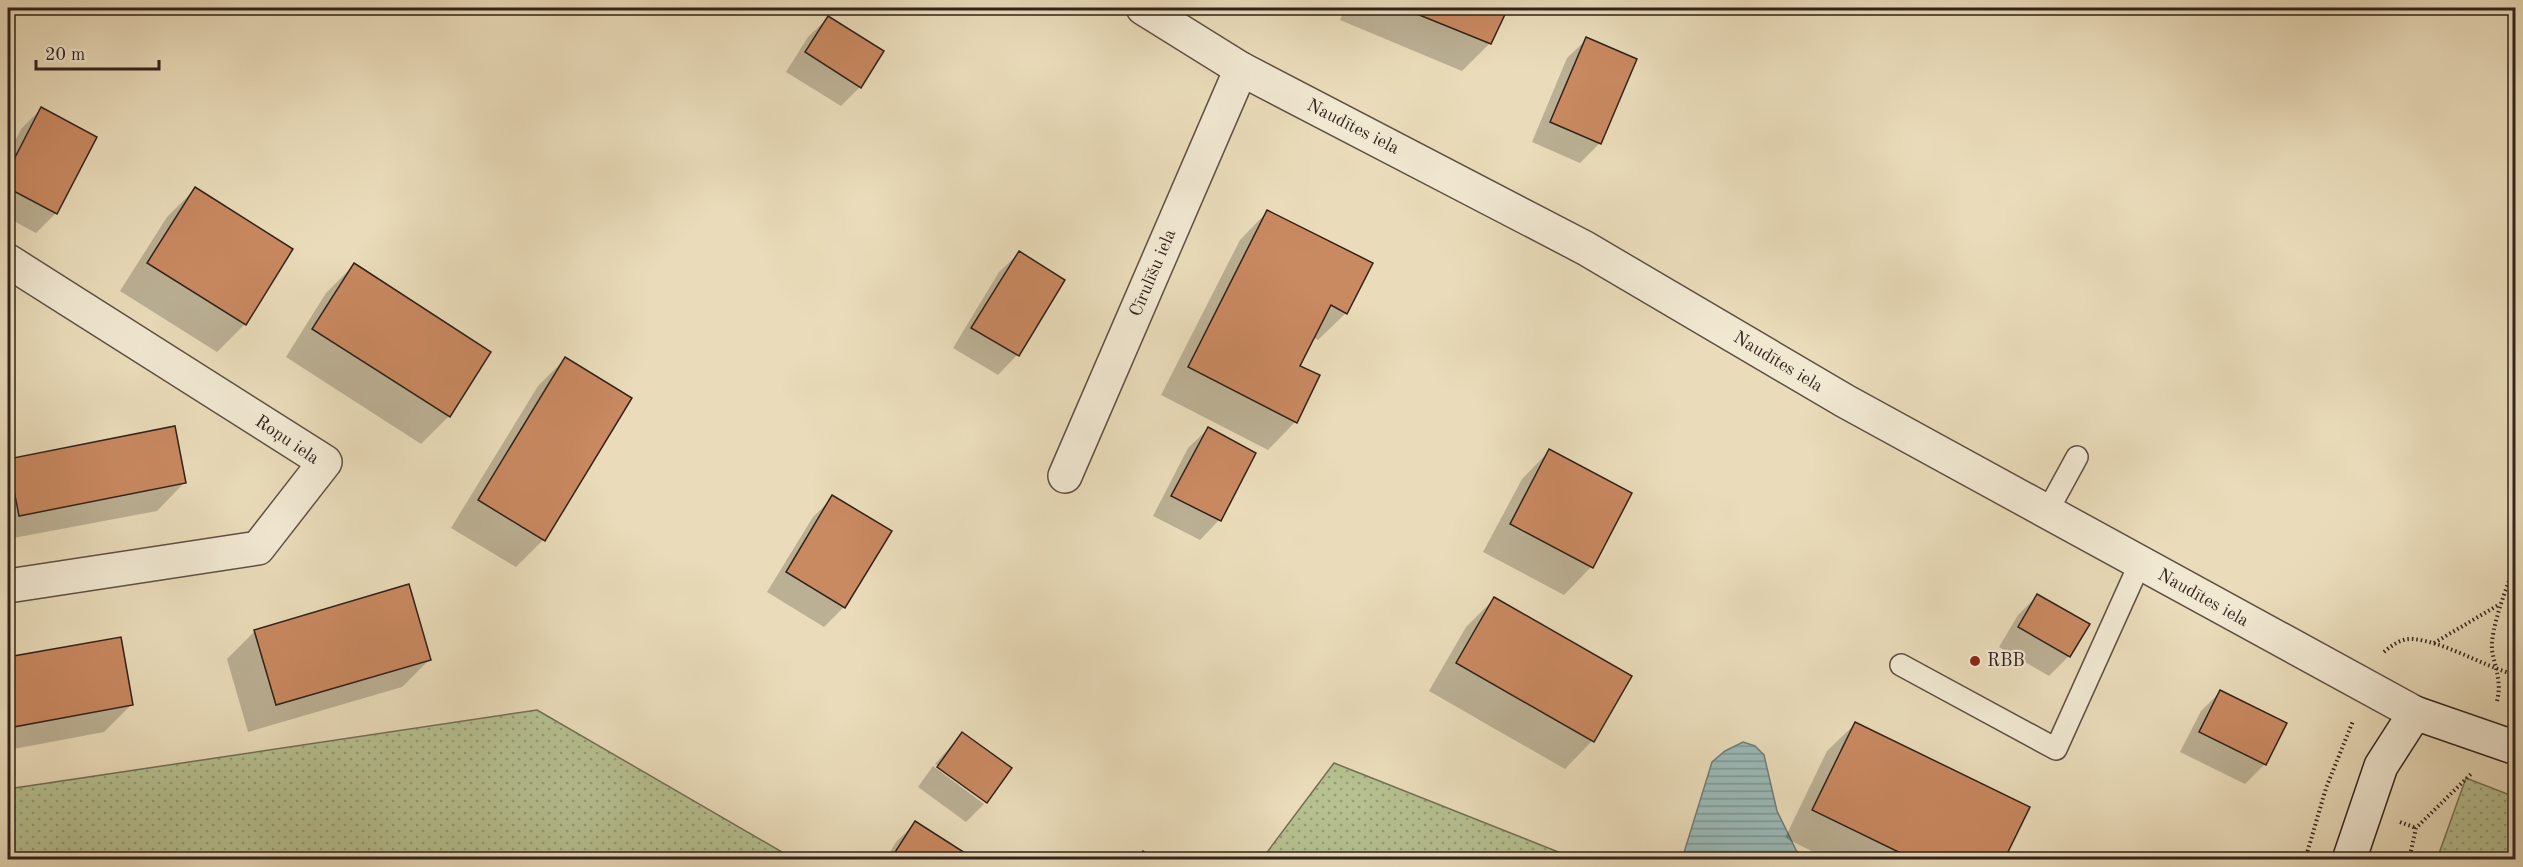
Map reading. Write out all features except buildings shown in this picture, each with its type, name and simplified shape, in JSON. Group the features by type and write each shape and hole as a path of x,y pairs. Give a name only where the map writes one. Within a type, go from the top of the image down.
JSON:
{"street":[{"name":"Naudītes iela","path":"1143,8 1241,69 1585,248 1845,401 2415,713 2516,748"},
{"name":"Cīrulīšu iela","path":"1065,476 1241,69"},
{"name":"Roņu iela","path":"8,261 325,462 258,548 8,586"},
{"path":"2349,860 2381,766 2415,713"}],"lane":[{"path":"2047,512 2077,457"},
{"path":"1901,665 2056,749 2140,564"}],"path":[{"path":"2434,644 2500,603"}],"green space":[{"path":"537,710 794,859 8,859 8,789"},
{"path":"1334,763 1576,859 1262,859"},
{"path":"2466,778 2515,797 2515,859 2437,859"}],"water":[{"path":"1743,742 1755,746 1764,755 1777,811 1796,850 1804,859 1682,859 1712,762 1725,751"}],"place":[{"name":"RBB","path":"1975,661"}]}
